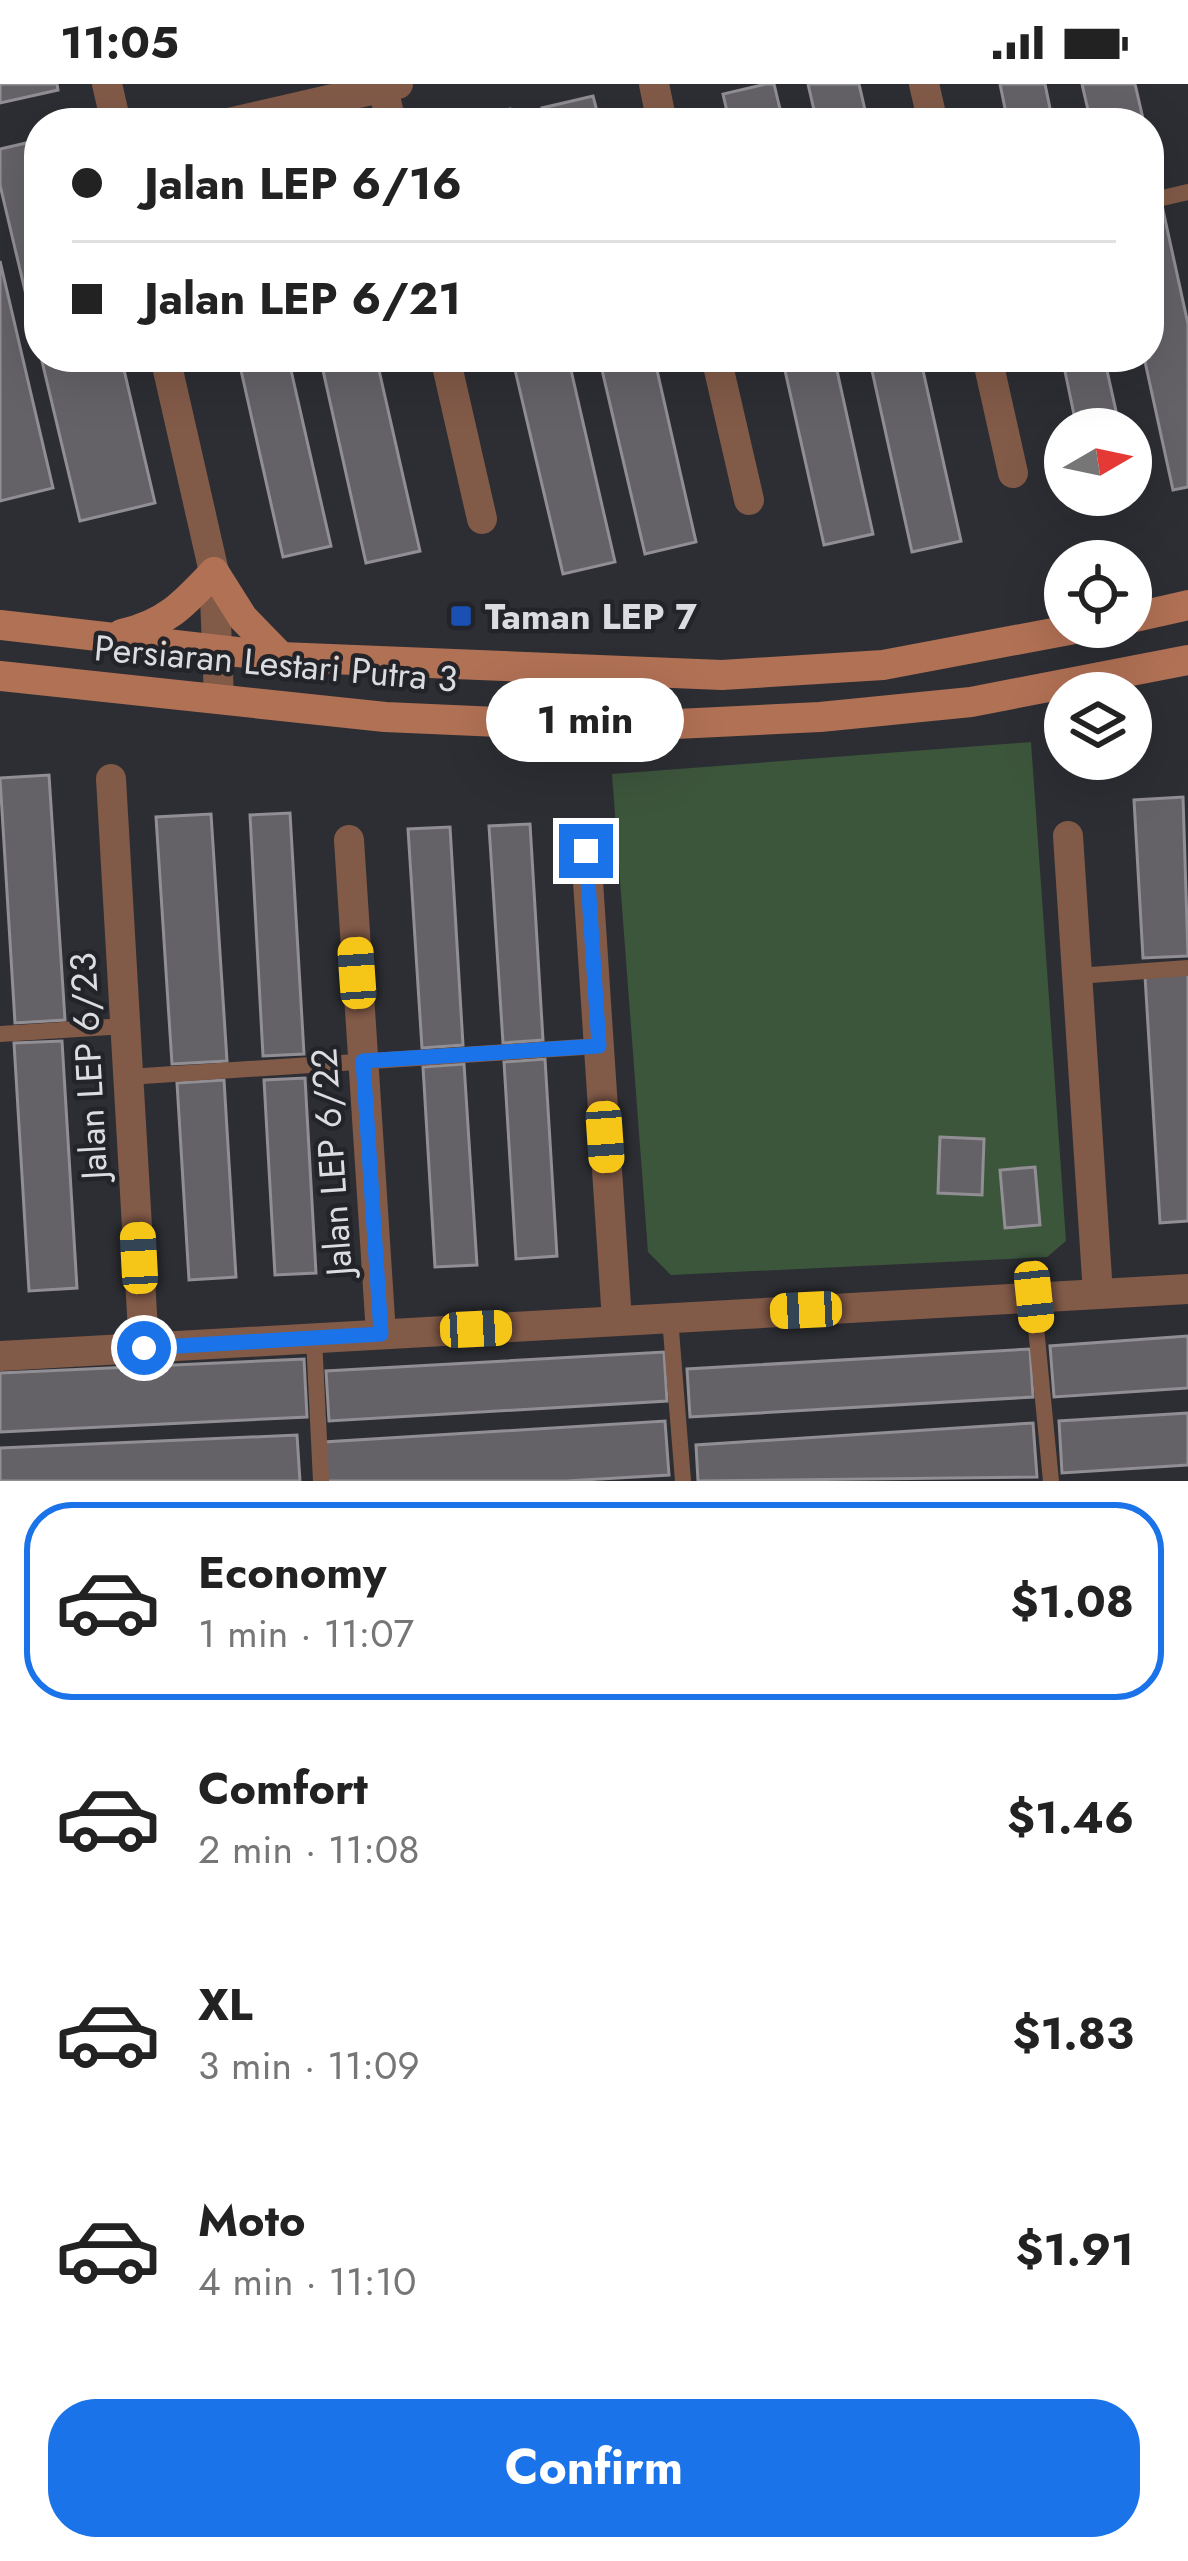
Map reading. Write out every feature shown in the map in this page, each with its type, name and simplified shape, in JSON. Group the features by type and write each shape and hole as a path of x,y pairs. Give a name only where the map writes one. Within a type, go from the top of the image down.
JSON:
{"street":[{"path":"294,108 390,86"},
{"path":"168,372 214,572 219,698"},
{"path":"448,372 482,519"},
{"path":"719,372 749,500"},
{"path":"990,372 1013,473"},
{"path":"104,638 152,627 214,572"},
{"path":"214,572 243,618 281,657"},
{"path":"1152,613 1188,605"},
{"name":"Persiaran Lestari Putra 3","path":"0,625 281,657 722,675 884,665 1044,635"},
{"name":"Persiaran Lestari Putra 3","path":"0,676 385,717 614,727 820,717 971,702 1188,660"},
{"name":"Jalan LEP 6/23","path":"111,779 144,1348"},
{"path":"1068,836 1098,1294"},
{"name":"Jalan LEP 6/22","path":"349,840 381,1334"},
{"path":"586,851 617,1321"},
{"path":"0,1356 1188,1289"}],"lane":[{"path":"1077,976 1188,968"},
{"path":"0,1034 125,1026"},
{"path":"128,1077 599,1046"},
{"path":"1034,1297 1051,1481"},
{"path":"670,1318 683,1481"},
{"path":"314,1338 320,1481"}],"green space":[{"path":"1031,742 1066,1241 1047,1257 671,1275 648,1252 612,774"}],"building":[{"path":"0,84 57,84 58,90 0,103"},
{"path":"774,84 780,108 726,108 723,94"},
{"path":"808,84 859,84 865,108 814,108"},
{"path":"1000,84 1045,84 1050,108 1005,108"},
{"path":"1082,84 1135,84 1141,108 1088,108"},
{"path":"593,96 596,108 542,108"},
{"path":"24,143 24,287 0,185 0,149"},
{"path":"1164,215 1188,324 1188,487 1173,490 1147,372 1164,372"},
{"path":"0,261 53,488 0,501"},
{"path":"45,372 124,372 155,503 80,521"},
{"path":"241,372 291,372 331,546 283,557"},
{"path":"323,372 379,372 420,551 366,563"},
{"path":"516,372 571,372 615,562 563,574"},
{"path":"603,372 657,372 696,542 645,554"},
{"path":"785,372 837,372 873,534 824,545"},
{"path":"872,372 923,372 961,541 912,552"},
{"path":"1065,372 1107,372 1115,408 1073,408"},
{"path":"49,775 65,1020 15,1023 0,778"},
{"path":"1183,797 1188,956 1143,958 1134,800"},
{"path":"290,813 304,1054 263,1056 250,815"},
{"path":"211,814 227,1061 172,1064 156,817"},
{"path":"530,824 543,1040 503,1043 489,826"},
{"path":"450,827 463,1045 422,1048 408,829"},
{"path":"1188,974 1188,1221 1160,1223 1145,976"},
{"path":"62,1041 77,1288 29,1291 14,1043"},
{"path":"545,1059 557,1256 516,1259 504,1062"},
{"path":"464,1064 477,1265 435,1267 423,1067"},
{"path":"305,1078 316,1273 275,1275 264,1080"},
{"path":"224,1080 236,1277 189,1280 177,1083"},
{"path":"940,1137 984,1139 982,1195 938,1193"},
{"path":"1035,1167 1040,1225 1005,1228 1000,1170"},
{"path":"1188,1336 1188,1388 1054,1397 1050,1346"},
{"path":"1030,1349 1033,1397 690,1417 687,1369"},
{"path":"664,1352 667,1401 329,1421 326,1371"},
{"path":"304,1359 307,1417 0,1432 0,1373"},
{"path":"1188,1413 1188,1465 1062,1473 1059,1421"},
{"path":"665,1421 669,1475 566,1481 326,1481 324,1442"},
{"path":"1033,1423 1037,1477 698,1481 696,1445"},
{"path":"297,1435 300,1481 0,1481 0,1448"}],"place":[{"name":"Taman LEP 7","path":"461,616"}],"route":[{"path":"144,1348 381,1334 363,1061 599,1046 586,851"}]}
